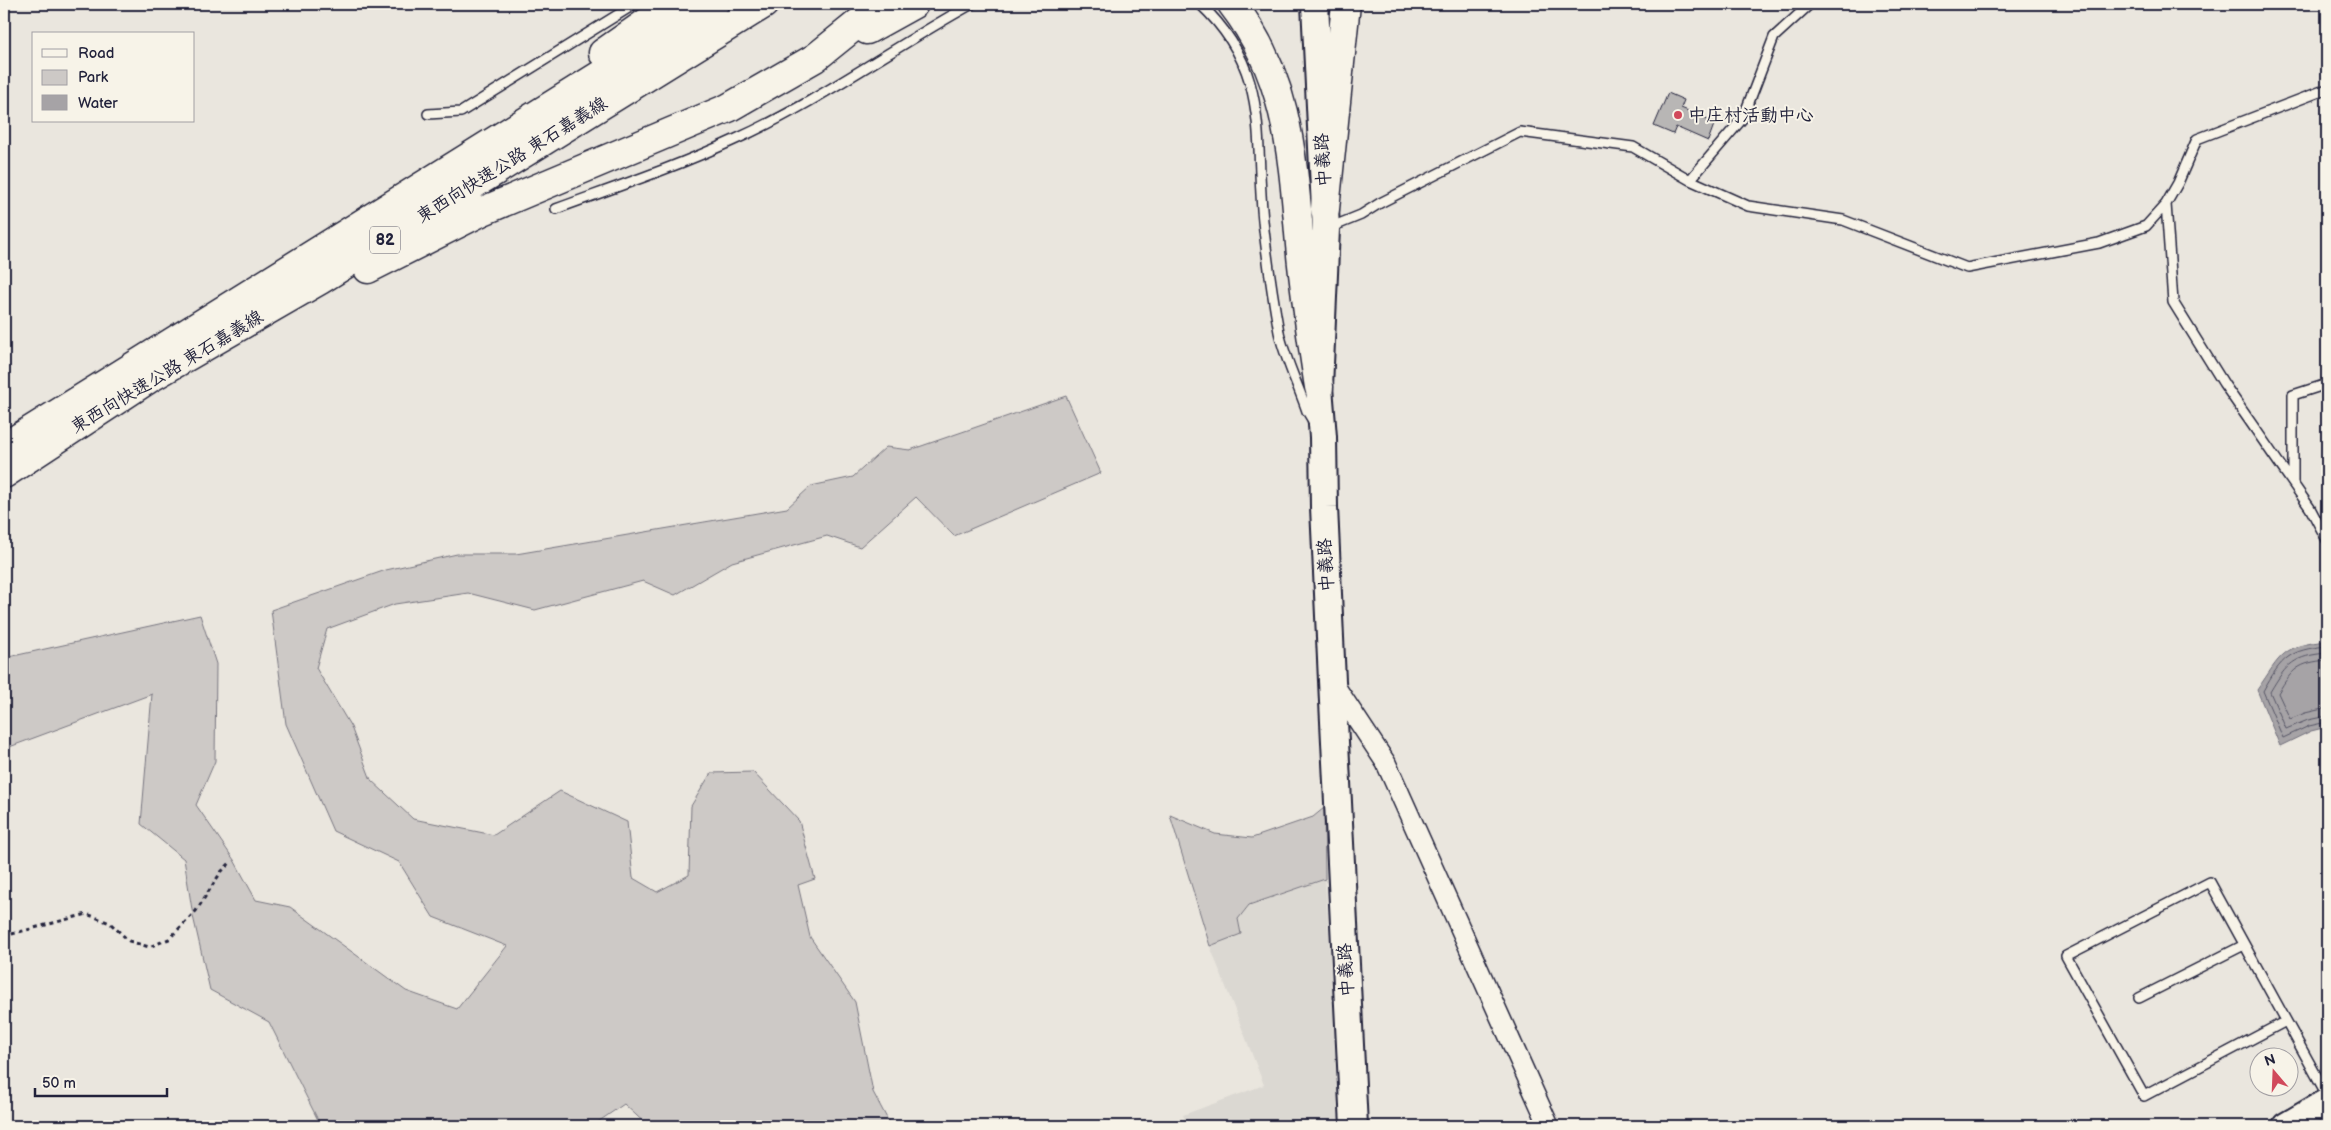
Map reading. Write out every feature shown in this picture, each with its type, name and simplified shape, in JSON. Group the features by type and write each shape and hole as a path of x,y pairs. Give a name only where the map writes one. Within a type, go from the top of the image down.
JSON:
{"highway":[{"path":"306,258 673,4"},
{"name":"東西向快速公路 東石嘉義線","path":"4,447 714,4"},
{"name":"東西向快速公路 東石嘉義線","path":"4,474 150,378 320,280 764,4"},
{"path":"815,58 882,4"},
{"path":"150,378 483,211 666,136 728,108 914,4"},
{"path":"1232,4 1243,18 1277,86 1294,166 1315,226"},
{"path":"1319,388 1315,226 1346,4"}],"street":[{"name":"中義路","path":"1315,4 1315,226"},
{"name":"中義路","path":"1319,388 1323,437 1324,507 1354,1126"},
{"path":"1332,682 1386,764 1549,1126"},
{"path":"2286,1126 2327,1102"}],"lane":[{"path":"428,114 461,112 635,4"},
{"path":"556,209 735,140 831,89 918,34 972,4"},
{"path":"1200,4 1217,20 1248,75 1255,98 1260,139 1264,228 1280,334 1307,411 1323,437"},
{"path":"1690,180 1743,118 1774,37 1810,4"},
{"path":"1315,226 1342,224 1520,132 1633,147 1690,180 1748,206 1843,220 1967,268 2098,243 2146,226 2166,204 2178,183 2197,139 2327,89"},
{"path":"2166,204 2172,302 2224,384 2310,508 2327,540"},
{"path":"2293,483 2293,395 2327,384"},
{"path":"2286,1021 2144,1096 2066,956 2210,882 2327,1095"},
{"path":"2139,998 2244,945"}],"path":[{"path":"4,936 87,914 110,923 129,941 148,947 169,939 190,918 221,872 231,862"}],"shaded area":[{"path":"1325,879 1342,1126 1188,1126 1183,1115 1264,1085 1210,946 1241,934 1238,919 1249,905"}],"green space":[{"path":"1066,396 1101,473 954,536 916,497 860,547 827,536 732,562 675,595 643,581 535,610 468,593 395,604 327,629 316,668 351,727 371,780 413,819 494,835 560,791 627,822 633,878 657,892 689,875 691,806 711,773 753,772 799,821 815,879 798,885 810,937 855,1002 873,1092 891,1126 648,1126 624,1104 592,1126 321,1126 269,1022 210,990 193,916 184,859 141,824 152,694 4,749 4,658 200,615 216,664 215,761 196,805 234,860 256,900 290,907 406,991 457,1009 507,946 433,917 399,862 333,831 286,724 271,610 386,570 457,554 516,554 787,508 811,486 853,477 886,447 910,450"},
{"path":"1324,808 1325,879 1249,905 1238,919 1241,934 1210,946 1170,815 1215,834 1252,838 1313,817"}],"water":[{"path":"2327,641 2327,727 2311,731 2280,746 2257,690 2278,660 2291,649"}],"building":[{"name":"中庄村活動中心","path":"1668,93 1684,100 1681,108 1715,122 1708,141 1676,127 1673,134 1654,126"}],"place":[{"name":"中庄村活動中心","path":"1678,115"}]}
